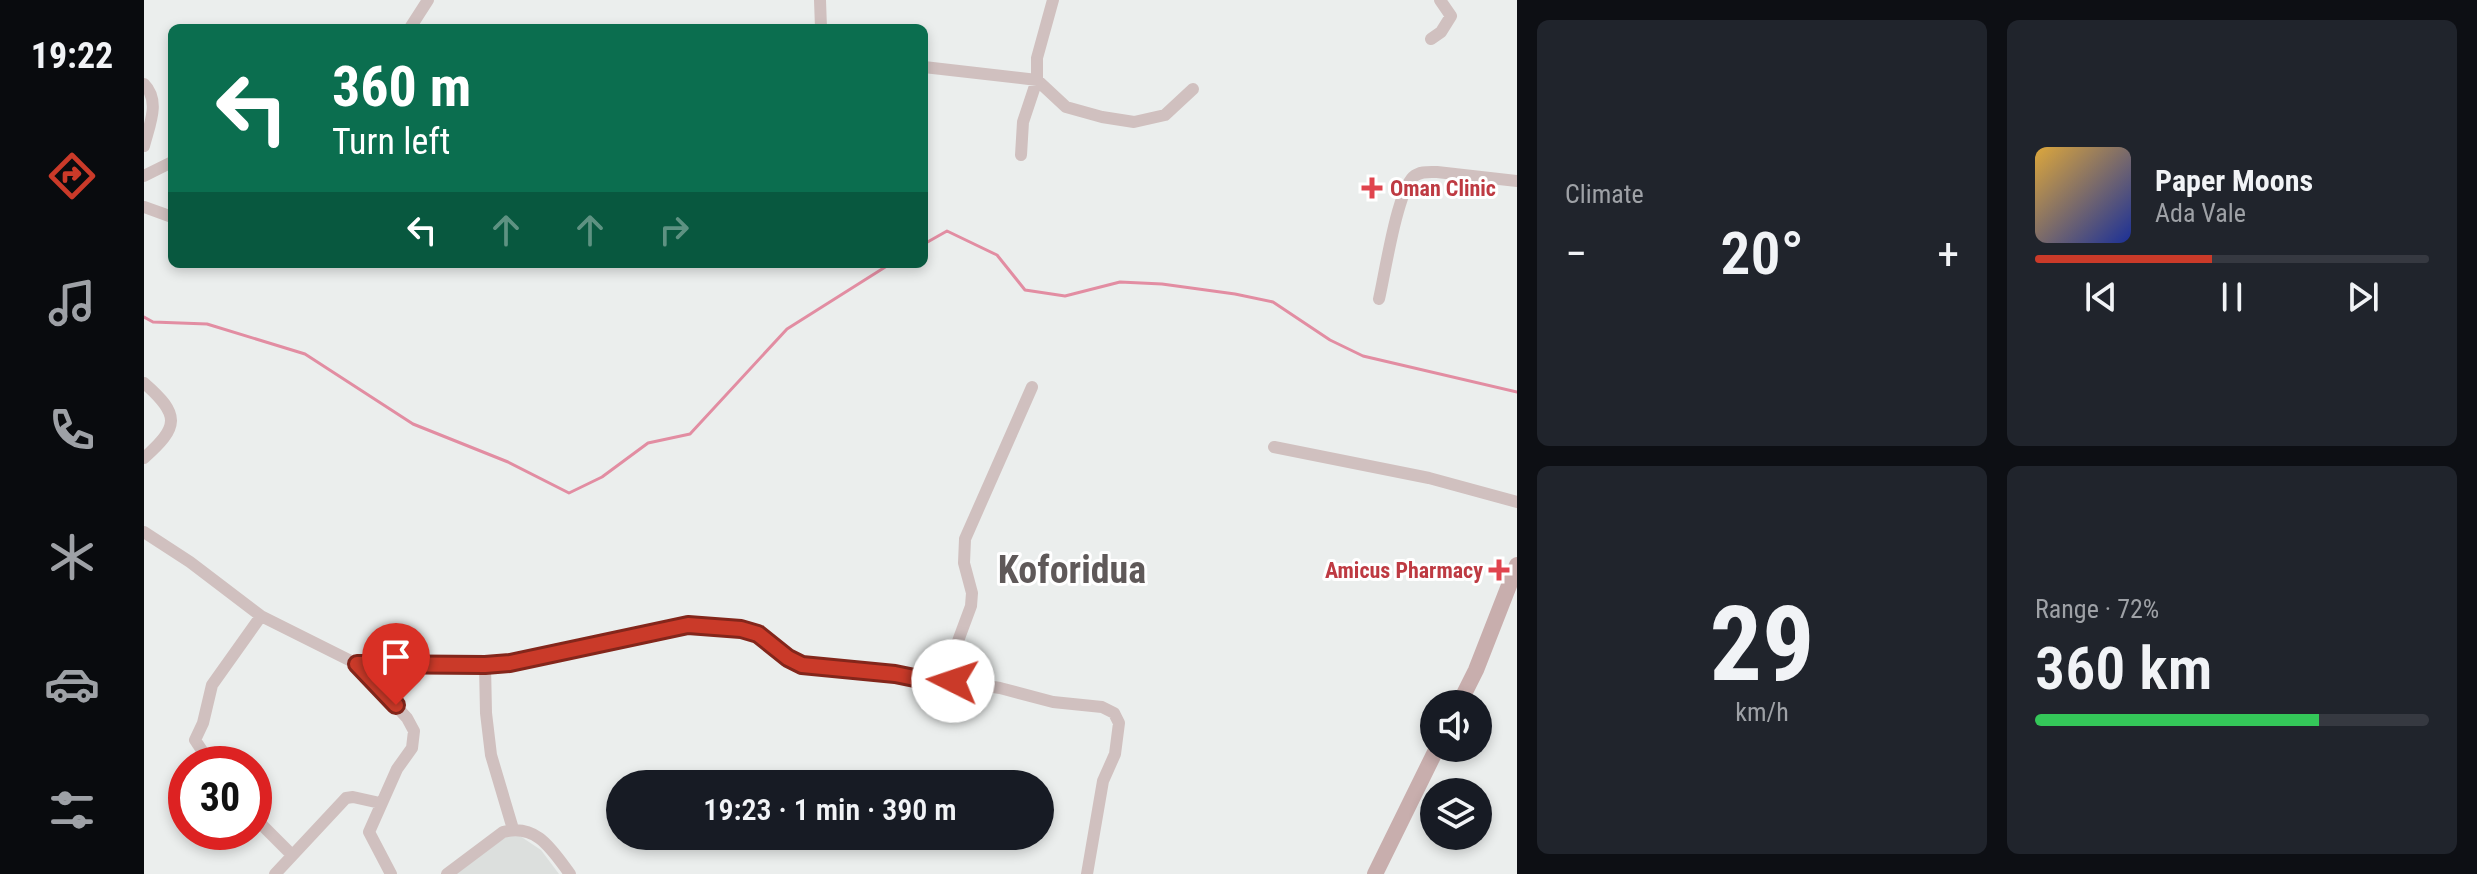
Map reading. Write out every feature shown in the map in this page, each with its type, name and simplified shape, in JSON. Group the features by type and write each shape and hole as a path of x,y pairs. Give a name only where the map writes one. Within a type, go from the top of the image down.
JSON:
{"main road":[{"path":"1466,690 1517,565"},
{"path":"1375,874 1430,762"}],"street":[{"path":"413,24 428,0"},
{"path":"820,0 821,24"},
{"path":"1021,155 1023,122 1037,80 1037,58 1053,0"},
{"path":"1431,39 1441,32 1451,16 1440,0"},
{"path":"928,67 1037,80 1066,107 1134,122 1165,115 1193,89"},
{"path":"144,84 149,89 154,106 144,146"},
{"path":"144,176 168,164"},
{"path":"1379,299 1403,194 1414,177 1424,172 1437,172 1517,181"},
{"path":"144,207 168,216"},
{"path":"144,383 167,407 172,422 171,431 144,458"},
{"path":"953,681 958,641 971,606 972,593 964,563 965,539 1032,387"},
{"path":"1274,447 1429,478 1517,502"},
{"path":"144,532 190,562 261,616 357,664 407,718 414,731 412,748 397,769 369,832 391,874"},
{"path":"193,746 212,685 261,616"},
{"path":"357,664 510,663 688,625 741,629 758,634 802,665 895,674 939,683 953,681 1000,688 1053,702 1102,707 1114,713 1119,723 1115,754 1103,781 1087,874"},
{"path":"485,665 489,745 513,829"},
{"path":"195,740 199,746"},
{"path":"275,874 346,798 380,803"},
{"path":"447,874 492,839 513,829 540,836 570,874"},
{"path":"272,835 291,854"}],"shaded area":[{"path":"514,832 541,850 559,874 455,874 506,834"}],"waterway":[{"path":"928,242 947,231 997,255 1025,290 1065,296 1120,282 1162,284 1273,302 1330,340 1363,356 1517,392"},
{"path":"144,317 153,322 207,324 305,354 413,424 508,462 569,493 602,477 648,443 690,434 787,329 884,268"}],"place":[{"name":"Oman Clinic","path":"1372,188"},
{"name":"Amicus Pharmacy","path":"1499,570"}],"district":[{"name":"Koforidua","path":"1072,570"}],"route":[{"path":"396,705 357,664 510,663 688,625 741,629 758,634 802,665 895,674 939,683 953,681"}]}
